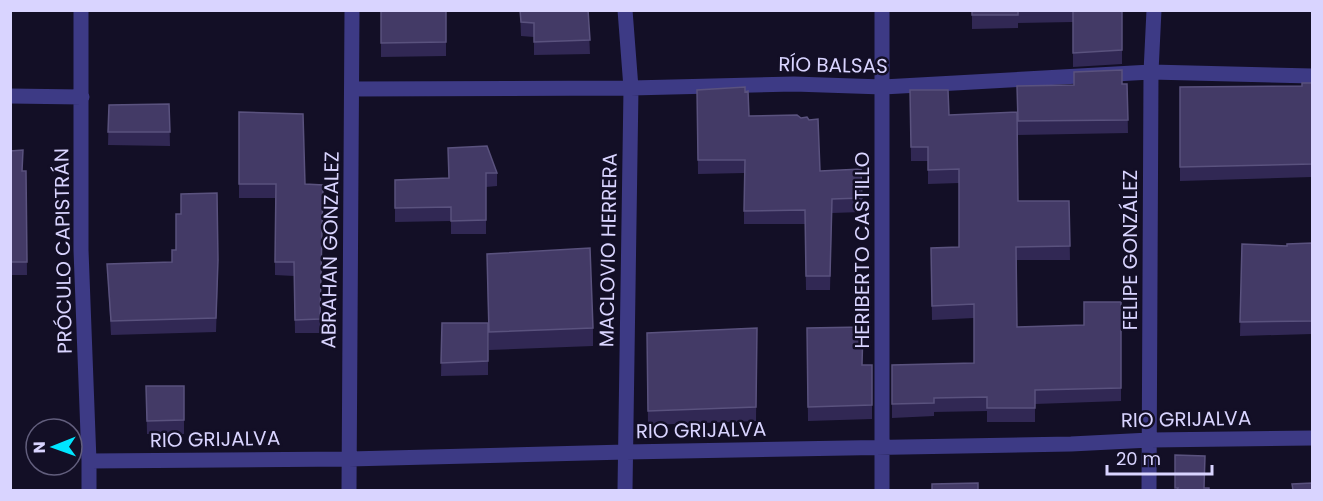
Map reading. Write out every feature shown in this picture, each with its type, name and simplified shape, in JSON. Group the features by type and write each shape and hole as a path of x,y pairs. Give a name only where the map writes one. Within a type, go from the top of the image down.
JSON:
{"street":[{"name":"PRÓCULO CAPISTRÁN","path":"81,10 81,250 89,490"},
{"name":"ABRAHAN GONZALEZ","path":"349,490 352,10"},
{"name":"MACLOVIO HERRERA","path":"625,10 631,88 625,490"},
{"name":"HERIBERTO CASTILLO","path":"882,10 882,490"},
{"name":"FELIPE GONZÁLEZ","path":"1149,490 1151,72 1154,10"},
{"name":"RÍO BALSAS","path":"352,89 631,88 794,84 883,87 1151,72 1312,76"},
{"path":"10,96 82,97"},
{"name":"RIO GRIJALVA","path":"89,461 349,459 1312,438"}],"building":[{"path":"381,10 446,10 446,42 381,43"},
{"path":"520,10 588,10 590,40 534,42 534,23 521,22"},
{"path":"972,10 1018,10 1018,15 972,15"},
{"path":"1073,10 1122,10 1122,50 1073,53"},
{"path":"1122,70 1122,84 1127,84 1128,120 1018,121 1017,86 1074,85 1074,72"},
{"path":"1302,83 1312,83 1312,164 1180,167 1180,87 1302,86"},
{"path":"745,87 745,92 748,91 749,116 797,115 801,118 807,117 809,120 818,119 820,171 861,169 862,198 832,199 830,276 806,276 805,210 744,211 745,160 698,160 697,90"},
{"path":"910,90 948,90 949,115 1017,112 1018,201 1069,201 1070,246 1016,247 1017,327 1084,325 1084,302 1121,302 1121,388 1035,390 1035,408 987,408 987,397 934,398 934,403 892,404 892,365 974,363 974,304 932,306 931,248 959,247 959,169 928,170 928,147 911,147"},
{"path":"169,104 170,132 108,132 109,105"},
{"path":"239,112 303,114 305,184 323,185 320,319 295,320 294,262 275,262 276,184 239,184"},
{"path":"487,146 497,173 486,173 486,220 451,221 451,207 395,208 395,180 449,178 448,148"},
{"path":"23,150 22,171 26,171 27,262 10,262 10,151"},
{"path":"217,193 216,318 111,321 107,264 172,262 172,250 176,250 176,214 181,214 181,194"},
{"path":"1312,243 1312,321 1240,322 1242,244 1287,246 1287,244"},
{"path":"590,248 593,328 489,332 487,254"},
{"path":"442,323 488,323 488,361 441,363"},
{"path":"863,327 862,365 872,365 872,405 808,407 807,328"},
{"path":"757,328 756,407 648,411 647,333"},
{"path":"146,386 184,386 184,420 147,421"},
{"path":"1175,455 1205,456 1204,488 1209,488 1209,490 1177,490 1178,488 1175,488"},
{"path":"978,483 978,490 932,490 932,484"},
{"path":"1312,483 1312,490 1293,490 1292,484"}]}
